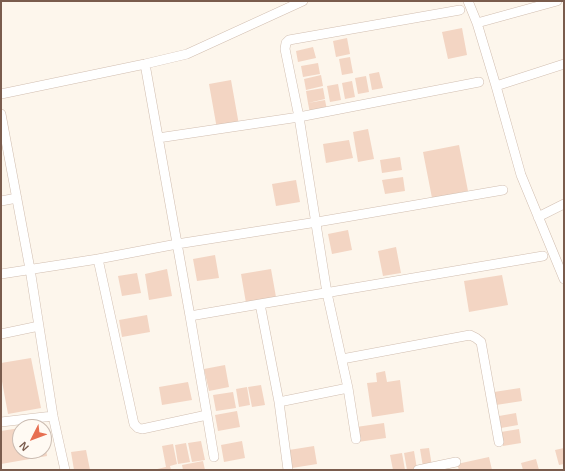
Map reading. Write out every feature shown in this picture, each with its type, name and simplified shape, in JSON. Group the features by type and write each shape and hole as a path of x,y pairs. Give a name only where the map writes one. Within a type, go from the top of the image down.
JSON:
{"street":[{"path":"1,94 187,54 303,1"},
{"path":"468,1 477,23 521,175 564,278"},
{"path":"477,23 557,1"},
{"path":"356,439 348,388 328,294 299,117 285,49 286,43 289,40 460,10"},
{"path":"145,64 214,457"},
{"path":"496,86 564,64"},
{"path":"158,138 299,117 479,82"},
{"path":"1,114 30,269 53,416 65,470"},
{"path":"1,274 98,259 177,244 503,190"},
{"path":"1,201 17,198"},
{"path":"538,217 564,204"},
{"path":"190,316 328,294 543,256"},
{"path":"98,259 134,424 142,429 207,415"},
{"path":"260,304 279,402 288,470"},
{"path":"1,334 39,326"},
{"path":"342,359 470,335 476,338 481,342 499,442"},
{"path":"279,402 348,388"},
{"path":"1,422 53,416"},
{"path":"418,470 456,462"}],"building":[{"path":"462,28 467,55 448,59 442,32"},
{"path":"347,38 350,54 336,57 333,41"},
{"path":"313,47 316,58 298,62 296,51"},
{"path":"350,57 353,73 342,75 339,59"},
{"path":"318,63 320,74 303,77 301,66"},
{"path":"379,72 383,88 372,90 369,74"},
{"path":"321,75 323,86 306,90 304,79"},
{"path":"366,76 369,92 358,94 355,78"},
{"path":"231,80 239,125 217,129 209,84"},
{"path":"352,81 355,97 345,99 342,83"},
{"path":"338,84 341,100 330,102 327,86"},
{"path":"323,88 325,99 308,103 306,91"},
{"path":"325,100 327,110 310,113 308,103"},
{"path":"368,129 374,159 358,162 353,132"},
{"path":"349,140 353,158 326,163 323,144"},
{"path":"459,145 468,191 432,198 423,152"},
{"path":"400,157 402,170 382,173 380,160"},
{"path":"403,177 405,191 385,194 382,180"},
{"path":"296,180 300,202 276,206 272,184"},
{"path":"348,230 352,250 332,254 328,234"},
{"path":"396,247 401,273 383,276 378,251"},
{"path":"215,255 219,278 197,281 193,259"},
{"path":"167,269 172,296 149,300 145,274"},
{"path":"271,269 276,297 246,303 241,274"},
{"path":"137,273 141,293 122,296 118,276"},
{"path":"502,275 508,305 469,312 464,281"},
{"path":"147,315 150,332 122,337 119,320"},
{"path":"31,358 41,408 8,414 1,376 1,363"},
{"path":"225,365 229,387 209,391 204,369"},
{"path":"385,371 387,382 400,380 404,412 372,417 367,383 377,382 376,373"},
{"path":"188,382 192,400 162,405 159,387"},
{"path":"261,385 265,405 252,407 248,387"},
{"path":"247,387 250,405 239,407 236,389"},
{"path":"520,388 522,401 496,405 494,392"},
{"path":"233,392 236,408 216,411 213,395"},
{"path":"237,411 240,427 218,431 215,415"},
{"path":"516,413 518,425 501,428 499,416"},
{"path":"384,423 386,438 358,442 356,427"},
{"path":"12,429 12,459 30,459 1,464 1,431"},
{"path":"519,429 521,443 503,446 501,432"},
{"path":"201,441 205,460 192,462 188,443"},
{"path":"242,441 245,458 224,462 221,445"},
{"path":"186,443 190,462 178,464 175,445"},
{"path":"173,444 177,464 170,466 171,470 153,470 166,467 162,446"},
{"path":"314,446 317,464 292,468 289,450"},
{"path":"429,448 432,466 423,467 420,449"},
{"path":"564,448 564,464 559,465 555,450"},
{"path":"86,450 90,470 74,470 71,452"},
{"path":"414,451 417,469 407,470 404,453"},
{"path":"402,453 405,470 393,470 390,455"},
{"path":"489,457 492,470 459,470 457,464"},
{"path":"536,459 539,470 523,470 521,463"},
{"path":"203,461 205,470 183,470 182,465"}]}
